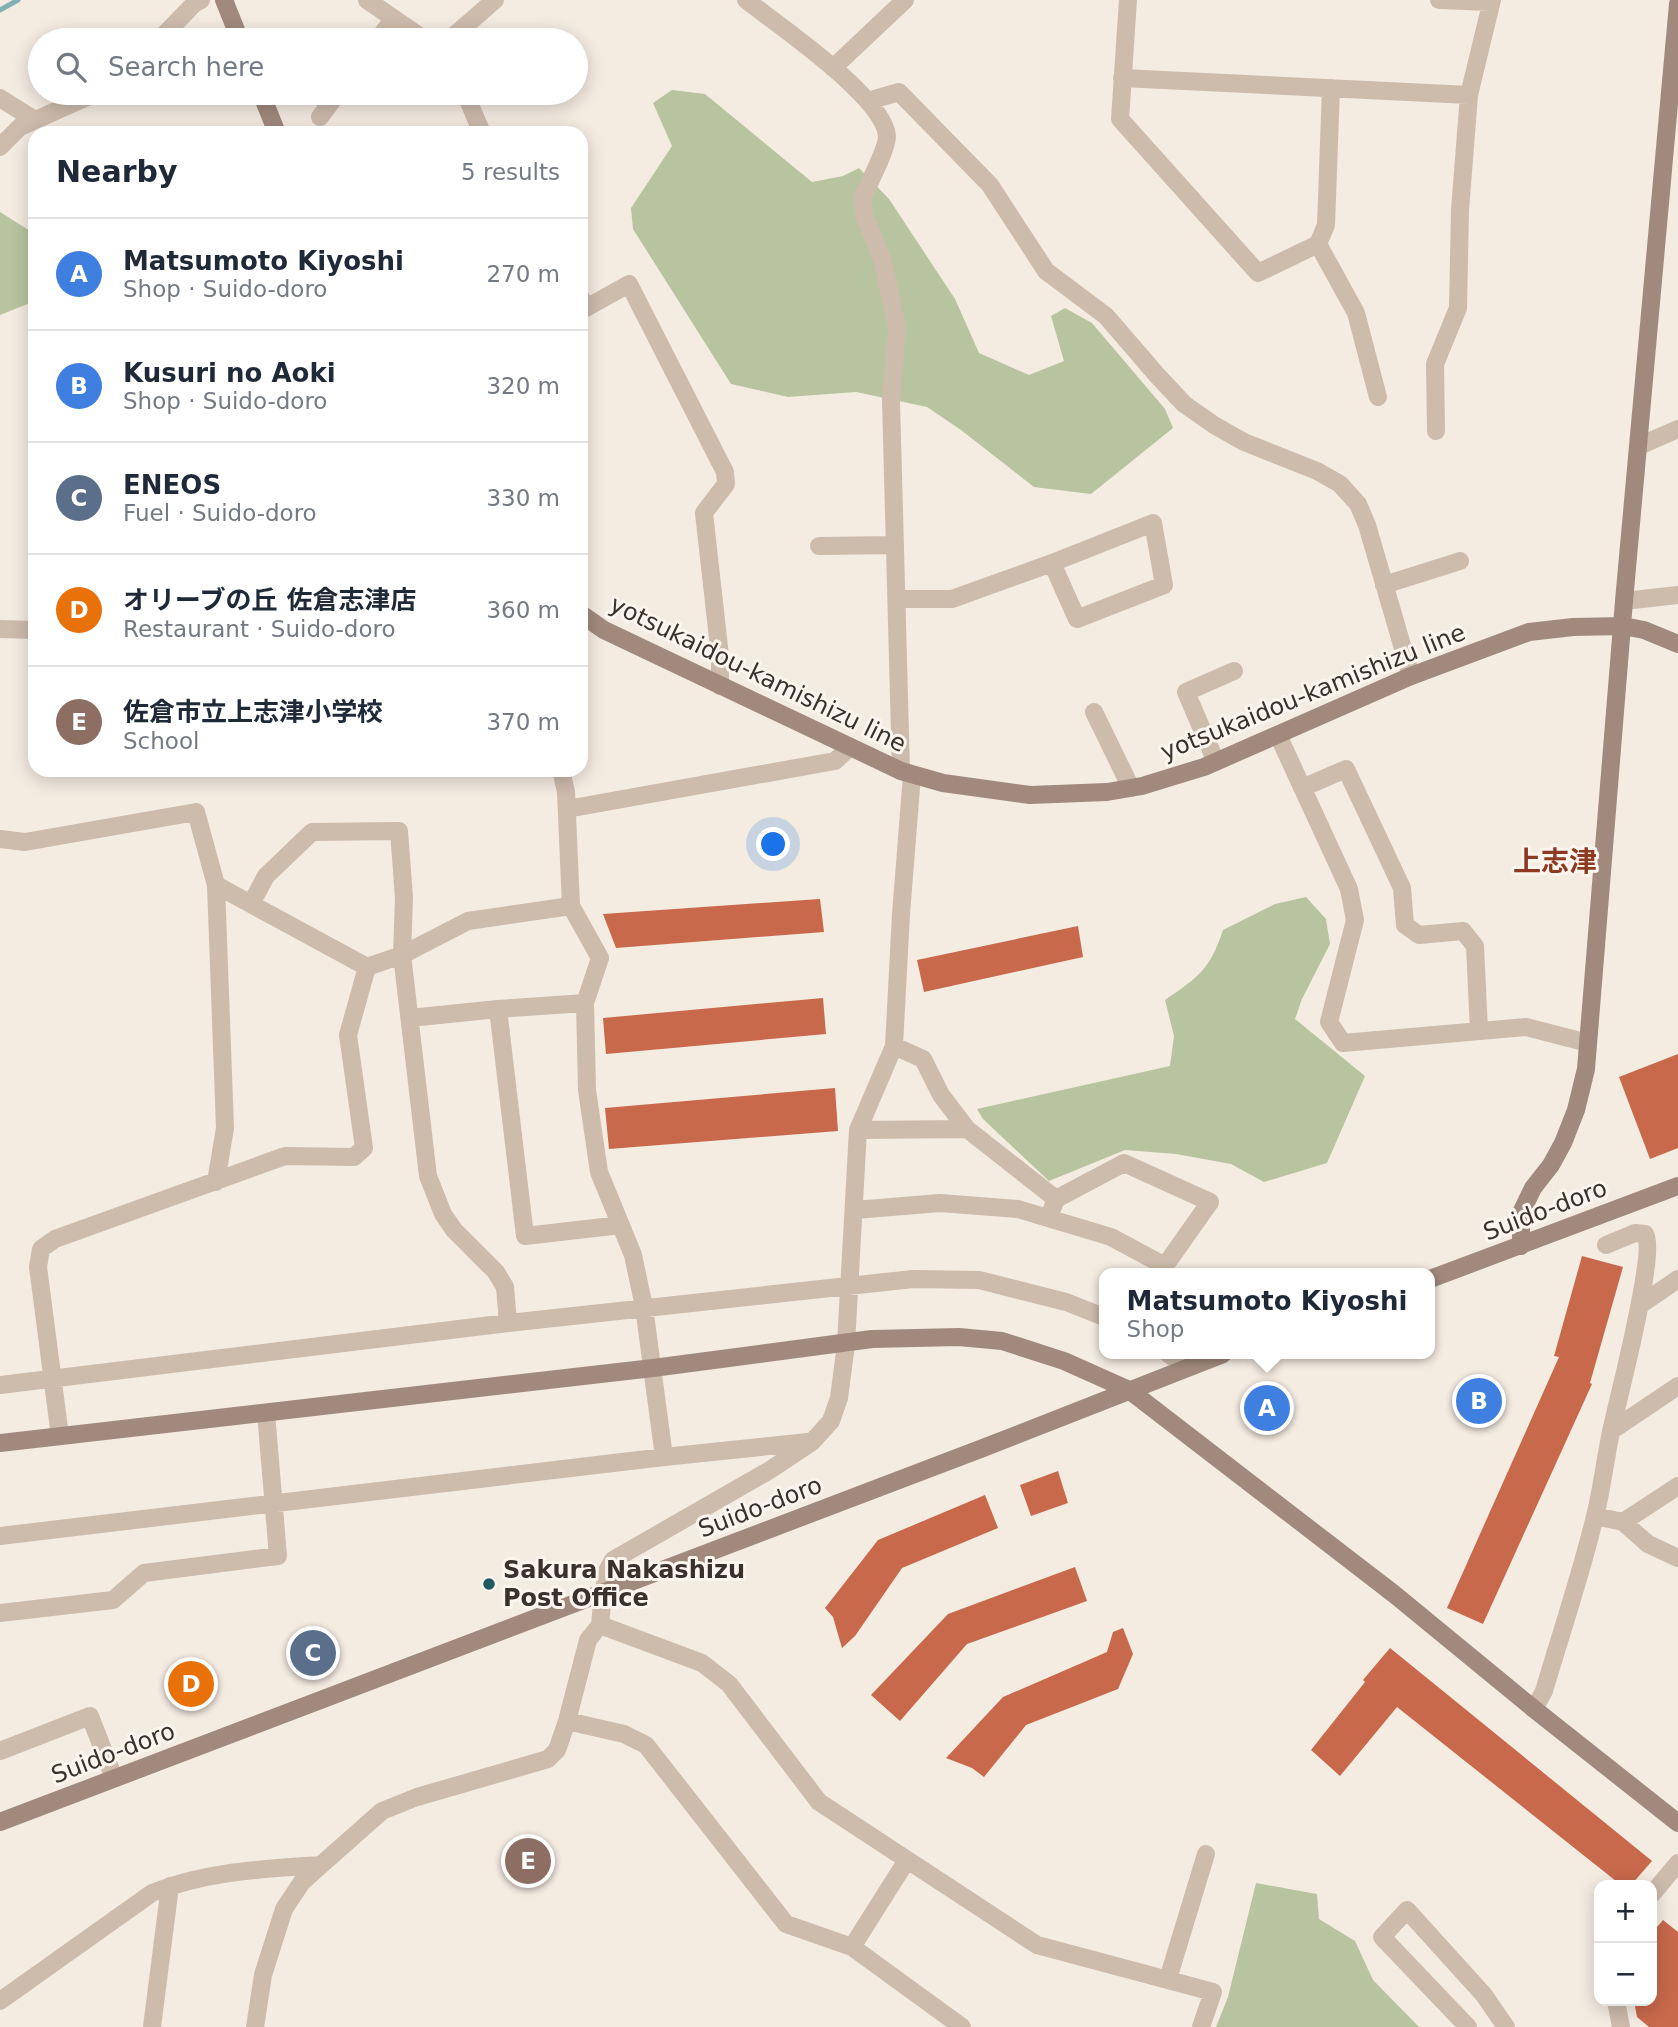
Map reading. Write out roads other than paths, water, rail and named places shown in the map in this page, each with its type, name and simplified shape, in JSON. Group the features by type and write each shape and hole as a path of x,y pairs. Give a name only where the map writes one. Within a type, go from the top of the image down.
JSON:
{"street":[{"path":"171,28 201,0"},
{"path":"224,0 235,28"},
{"path":"367,0 407,28"},
{"path":"463,28 495,0"},
{"path":"255,2027 264,1975 284,1909 302,1882 382,1811 417,1797 548,1759 557,1750 567,1721 588,1640 600,1625 603,1593 608,1569 613,1560 770,1470 812,1442 831,1421 839,1398 846,1344 858,1130 894,1046 907,773 897,599 891,401 897,327 882,259 862,204 887,136 879,115 868,101 833,68 746,0"},
{"path":"833,68 905,0"},
{"path":"1128,0 1120,119 1258,273 1318,244 1326,225 1331,88"},
{"path":"1436,431 1435,365 1458,308 1460,210 1469,95 1491,1 1439,0"},
{"path":"1521,1246 1521,1213 1533,1188 1551,1165 1576,1110 1586,1069 1624,601 1678,4"},
{"path":"387,28 394,19"},
{"path":"1122,78 1469,95"},
{"path":"868,101 899,92 990,185 1046,271 1106,316 1184,404 1244,442 1317,471 1340,484 1358,504 1367,525 1410,676"},
{"path":"0,98 34,120"},
{"path":"0,147 20,127 68,105"},
{"path":"266,105 273,126"},
{"path":"320,117 329,105"},
{"path":"470,105 479,126"},
{"path":"1318,244 1356,313 1378,397"},
{"path":"588,307 629,284 725,472 726,484 705,513 720,656 720,686"},
{"path":"1639,446 1678,429"},
{"path":"897,599 952,599 1153,523 1164,585 1077,620 1052,563"},
{"path":"820,546 895,545"},
{"path":"1384,584 1460,561"},
{"path":"1624,601 1678,596"},
{"name":"yotsukaidou-kamishizu line","path":"588,619 720,686 907,773 943,783 1030,795 1107,792 1173,778 1216,762 1410,676 1529,632 1573,627 1623,626 1644,630 1678,644"},
{"path":"0,629 28,630"},
{"path":"1216,762 1186,692 1234,671"},
{"path":"1094,712 1131,788"},
{"path":"1278,735 1349,889 1355,920 1329,1022 1343,1043 1526,1027 1588,1043"},
{"path":"567,809 835,761 850,747"},
{"path":"1302,788 1346,769 1402,888 1405,925 1419,935 1463,931 1475,946 1479,1031"},
{"path":"563,777 566,792 571,906 600,958 585,1003 587,1090 599,1172 633,1255 644,1307 664,1457"},
{"path":"0,839 25,842 196,812 216,885 225,1128 216,1182"},
{"path":"251,904 266,876 312,832 399,831 404,898 402,955 431,1186 443,1214 496,1272 505,1287 508,1323"},
{"path":"216,885 367,967 402,955 468,921 571,906"},
{"path":"60,1436 38,1267 40,1249 55,1239 285,1156 354,1157 364,1148 348,1035 367,967"},
{"path":"410,1018 585,1003"},
{"path":"498,1009 525,1236 621,1225"},
{"path":"894,1046 923,1059 941,1095 967,1129 1056,1199"},
{"path":"858,1130 967,1129"},
{"path":"1049,1217 1056,1199 1124,1163 1210,1202 1164,1268"},
{"name":"Suido-doro","path":"1435,1277 1678,1186"},
{"path":"855,1210 940,1203 1018,1209 1111,1237 1160,1268"},
{"path":"1534,1709 1544,1691 1595,1516 1640,1305 1648,1249 1645,1234 1636,1233 1606,1245"},
{"path":"0,1385 644,1307 913,1279 979,1280 1066,1302 1099,1315"},
{"path":"1640,1305 1678,1279"},
{"path":"0,1443 653,1368 872,1339 960,1337 1002,1341 1064,1361 1129,1390 1394,1594 1678,1823"},
{"path":"1176,1359 1188,1367"},
{"name":"Suido-doro","path":"0,1822 971,1453 1210,1359"},
{"path":"1611,1432 1678,1386"},
{"path":"0,1613 113,1600 144,1573 278,1556 266,1413"},
{"path":"0,1536 664,1457 812,1442"},
{"path":"1623,1522 1678,1486"},
{"path":"1595,1516 1623,1522 1648,1544 1678,1558"},
{"path":"600,1625 702,1663 719,1674 819,1802 1037,1945 1213,1992 1201,2027"},
{"path":"0,1751 90,1716 114,1778"},
{"path":"567,1721 624,1734 646,1745 786,1924 852,1948 962,2027"},
{"path":"1168,1979 1206,1854"},
{"path":"852,1948 908,1860"},
{"path":"1657,1888 1678,1863"},
{"path":"0,2001 152,1893 170,1886 233,1872 321,1865"},
{"path":"152,2027 170,1886"},
{"path":"1468,2027 1382,1937 1407,1910 1484,1995 1506,2027"},
{"path":"1617,2006 1621,2027"}],"waterway":[{"path":"0,10 18,0"}],"place":[{"name":"Kusuri no Aoki","path":"1479,1401"},
{"name":"Matsumoto Kiyoshi","path":"1267,1408"},
{"name":"Sakura Nakashizu Post Office","path":"489,1584"},
{"name":"ENEOS","path":"313,1653"},
{"name":"オリーブの丘 佐倉志津店","path":"191,1684"},
{"name":"佐倉市立上志津小学校","path":"528,1861"}],"district":[{"name":"上志津","path":"1555,861"}]}
